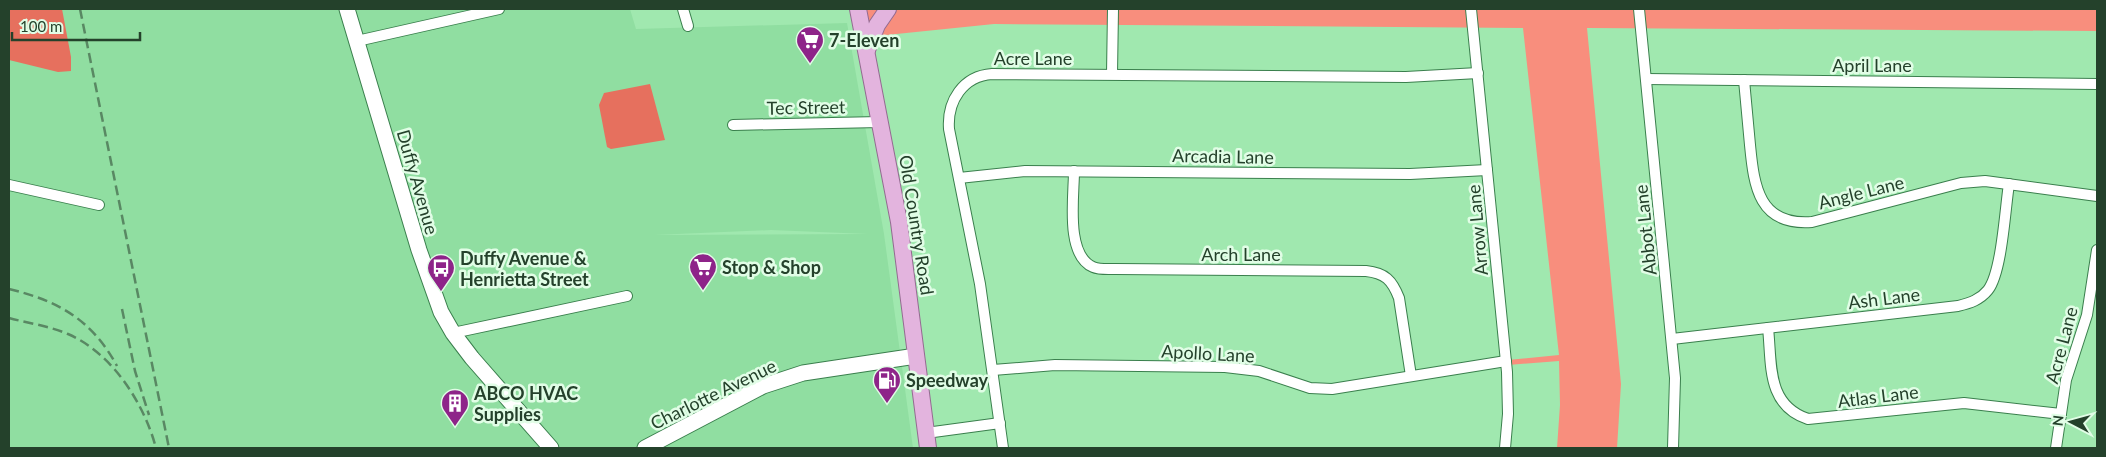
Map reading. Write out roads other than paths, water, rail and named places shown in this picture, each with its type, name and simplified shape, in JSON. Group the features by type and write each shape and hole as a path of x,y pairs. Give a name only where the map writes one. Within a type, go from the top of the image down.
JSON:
{"main road":[{"name":"Old Country Road","path":"858,9 898,222 927,441"},
{"path":"867,50 877,25 888,9"}],"street":[{"name":"Duffy Avenue","path":"347,9 429,283 453,333 551,448"},
{"path":"357,41 499,9"},
{"path":"683,9 688,26"},
{"path":"1112,74 1113,9"},
{"name":"Arrow Lane","path":"1471,9 1506,361 1508,414 1505,448"},
{"name":"Abbot Lane","path":"1639,9 1672,339 1675,378 1673,448"},
{"name":"Acre Lane","path":"1003,448 980,284 948,120 953,99 969,81 992,74 1406,77 1478,73"},
{"name":"April Lane","path":"1646,79 2097,84"},
{"name":"Angle Lane","path":"1744,80 1754,179 1759,195 1766,207 1782,218 1792,222 1812,222 1961,183 1985,181 2097,196"},
{"name":"Tec Street","path":"733,125 880,122"},
{"name":"Arcadia Lane","path":"959,178 1025,171 1410,174 1487,170"},
{"name":"Arch Lane","path":"1074,171 1074,239 1081,258 1092,266 1116,269 1366,270 1386,276 1394,285 1399,298 1411,376"},
{"path":"9,184 98,206"},
{"name":"Ash Lane","path":"1672,339 1958,306 1977,300 1989,289 1996,274 2009,184"},
{"name":"Acre Lane","path":"2056,448 2069,367 2088,315 2097,251"},
{"path":"453,333 627,296"},
{"name":"Atlas Lane","path":"1768,328 1778,396 1790,411 1808,419 1964,402 2061,414"},
{"name":"Charlotte Avenue","path":"645,448 763,386 803,373 916,356"},
{"name":"Apollo Lane","path":"993,370 1056,365 1225,367 1259,371 1294,384 1320,389 1506,361"},
{"path":"927,441 1000,423"}],"railway":[{"path":"80,9 169,448"},
{"path":"9,289 43,300 72,315 97,336 117,366"},
{"path":"122,309 135,371 149,415"},
{"path":"9,318 61,331 84,343 99,354 124,381 134,397 151,431 156,448"}],"place":[{"name":"7-Eleven","path":"810,64"},
{"name":"Stop & Shop","path":"703,291"},
{"name":"Duffy Avenue & Henrietta Street","path":"441,292"},
{"name":"Speedway","path":"887,404"},
{"name":"ABCO HVAC Supplies","path":"455,427"}]}
